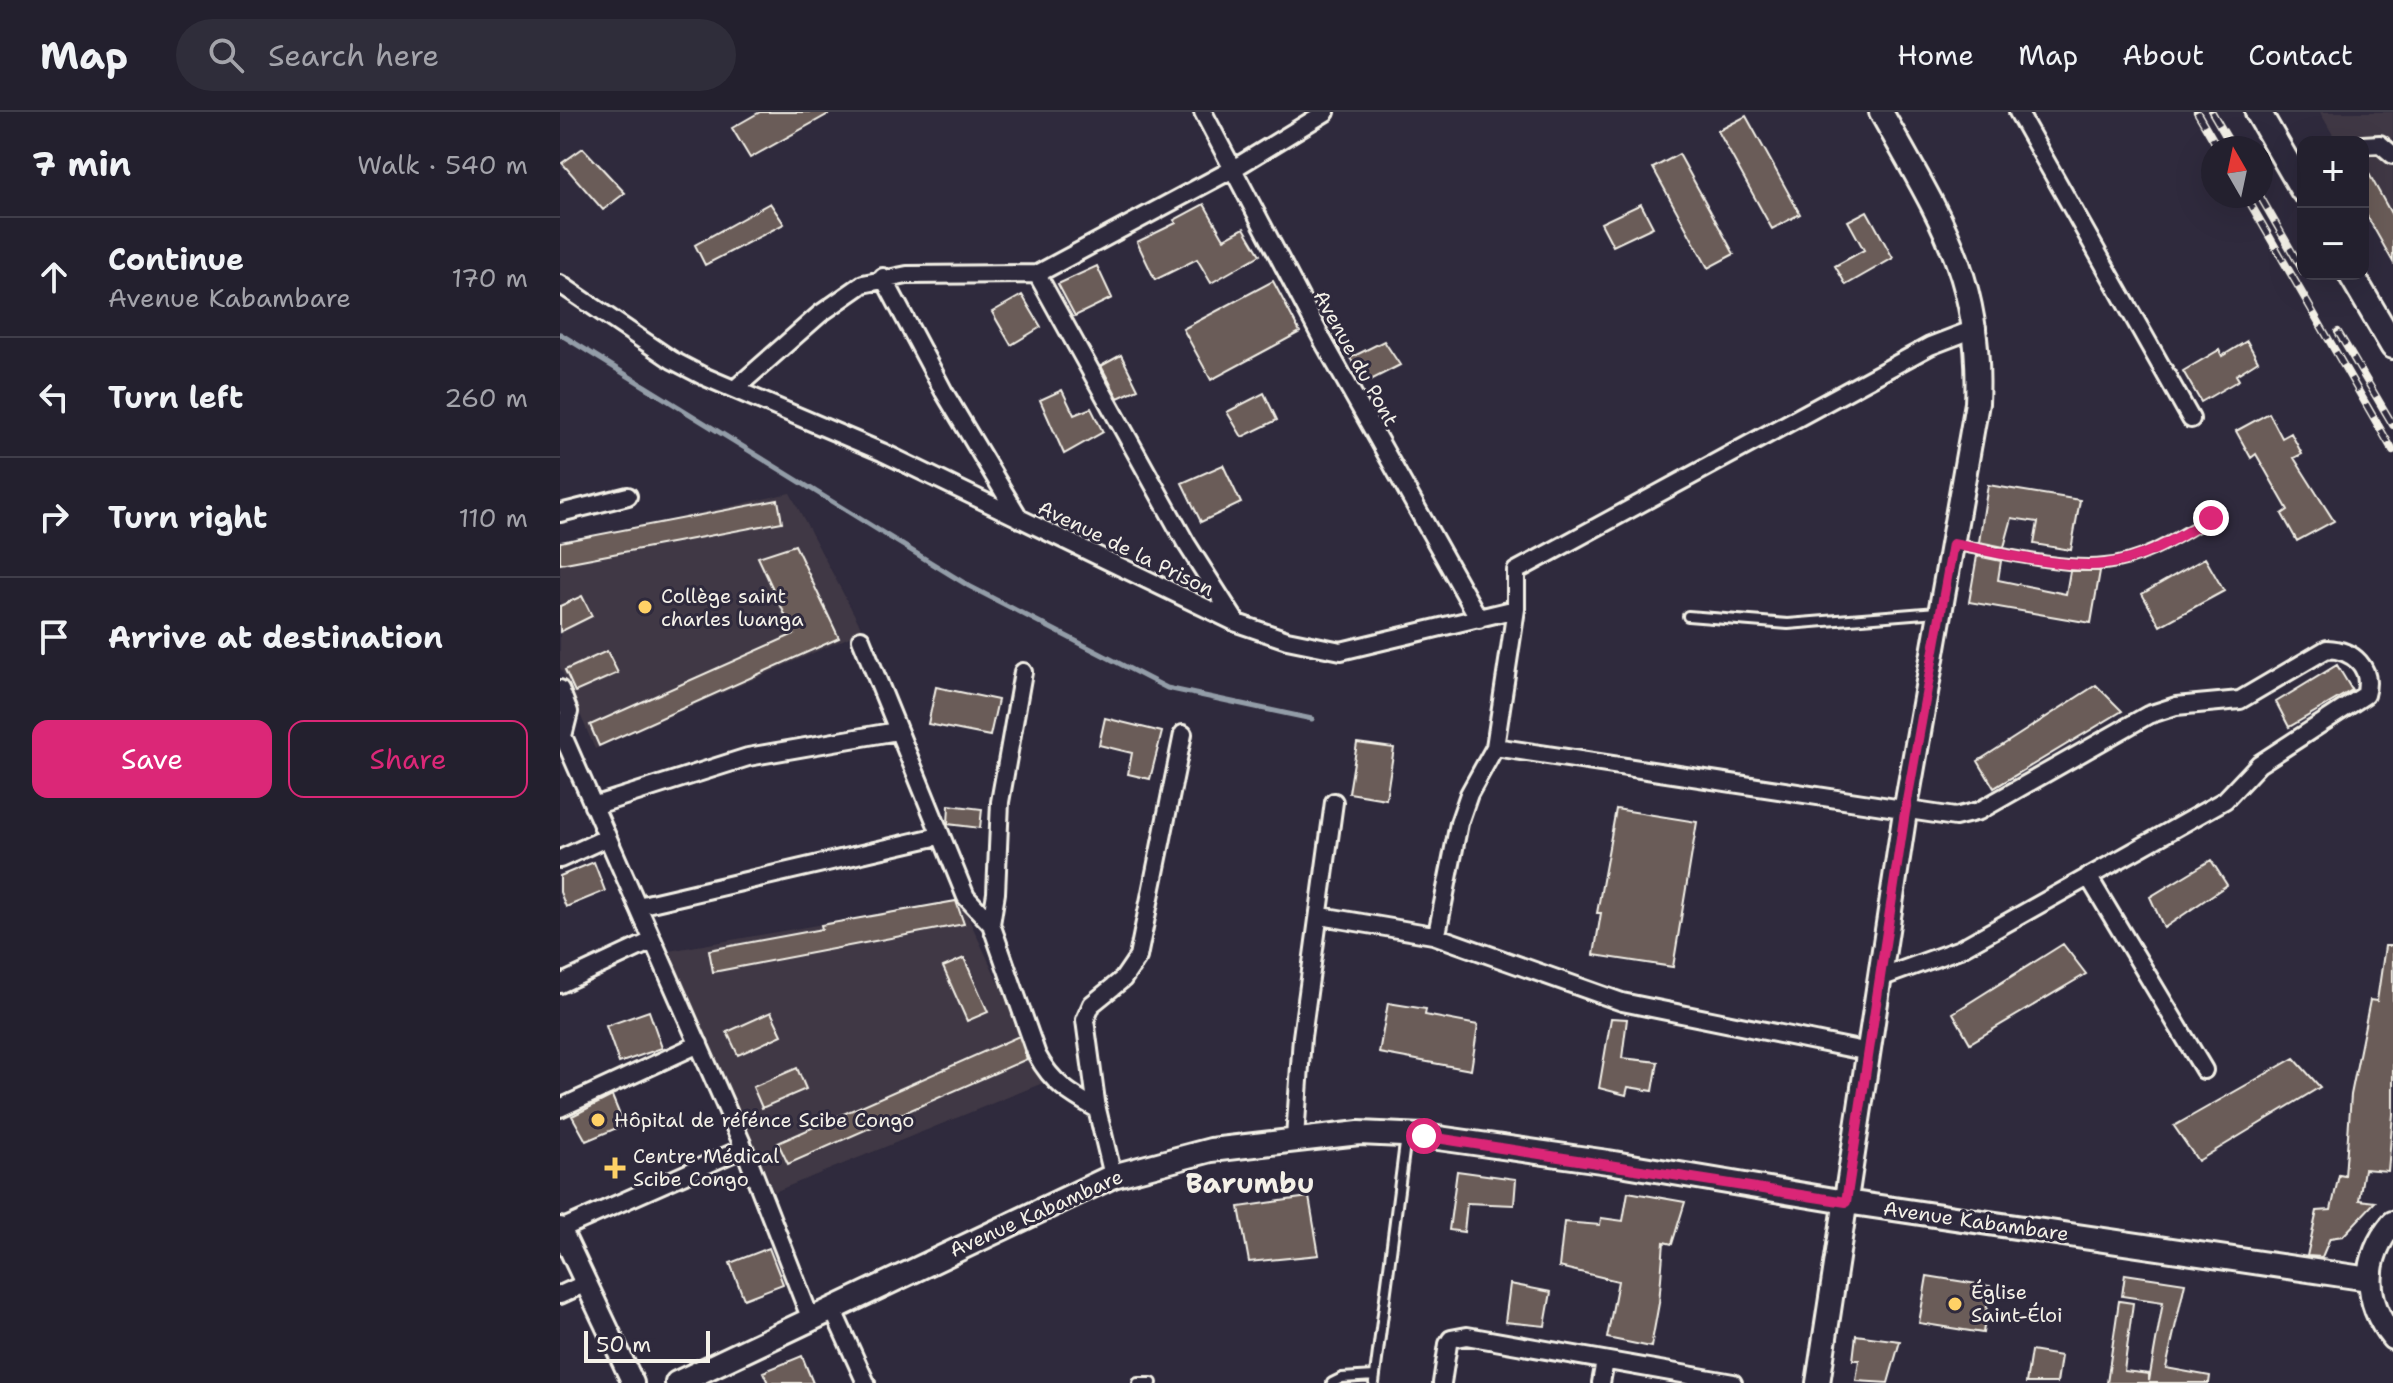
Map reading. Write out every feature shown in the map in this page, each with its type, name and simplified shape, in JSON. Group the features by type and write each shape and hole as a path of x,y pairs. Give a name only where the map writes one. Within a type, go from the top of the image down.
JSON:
{"main road":[{"path":"1818,1383 1905,812 1977,403 1977,328 1964,275 1941,219 1881,112"},
{"path":"2258,112 2297,175"},
{"path":"2354,280 2393,346"},
{"name":"Avenue Kabambare","path":"677,1383 810,1317 1113,1176 1187,1155 1295,1138 1359,1133 1406,1135 1608,1162 1846,1202 2369,1279"},
{"path":"2393,1223 2381,1238 2369,1279 2371,1300 2379,1321 2393,1338"}],"street":[{"name":"Avenue du Pont","path":"1203,112 1323,341 1479,619"},
{"path":"736,388 820,314 863,284 883,277 1037,274 1233,169 1326,112"},
{"path":"2018,112 2191,419"},
{"path":"2369,145 2380,144 2393,155"},
{"path":"1037,274 1186,543 1237,623"},
{"path":"883,277 944,392 1021,520"},
{"name":"Avenue de la Prison","path":"560,284 672,360 882,452 1237,623 1287,640 1341,651 1516,609"},
{"path":"1433,935 1438,929 1459,823 1469,794 1495,747 1516,609 1516,571 1930,346 1977,328"},
{"path":"560,513 628,496"},
{"path":"861,639 966,897 991,924 1037,1055 1048,1076 1063,1089 1097,1109"},
{"path":"1495,747 1905,812 1955,817 1979,811 2148,715 2176,706 2240,700 2327,649 2344,650 2364,666 2369,681 2365,695 2259,764 2225,800 1960,949 1880,978"},
{"path":"991,924 996,893 1000,802 1023,672"},
{"path":"560,689 569,712 562,737 744,1148 810,1317"},
{"path":"593,806 748,757 897,731"},
{"path":"1113,1176 1097,1109 1085,1020 1092,1004 1123,979 1138,957 1183,734"},
{"path":"1295,1138 1302,1037 1321,916 1334,802"},
{"path":"638,906 939,836"},
{"path":"560,859 606,838"},
{"path":"2088,876 2204,1070"},
{"path":"1321,916 1433,935 1622,1002 1869,1052"},
{"path":"560,984 652,941"},
{"path":"560,1108 699,1044"},
{"path":"633,1383 560,1229 744,1148"},
{"path":"560,1295 586,1283"},
{"path":"832,1308 866,1383"},
{"path":"1442,1383 1448,1344 1456,1337 1733,1383"},
{"path":"1601,1383 1605,1361"}],"lane":[{"path":"1953,544 2038,559 2105,564 2159,548 2211,518"},
{"path":"1688,616 1788,624 1942,612"},
{"path":"1332,1383 1342,1378 1374,1379 1406,1135"},
{"path":"1138,1383 1152,1383"}],"shaded area":[{"path":"2320,112 2393,112 2393,237 2369,196 2369,136 2334,136"},
{"path":"790,493 863,631 595,749 560,667 560,545"},
{"path":"960,900 1045,1082 774,1192 669,951"}],"building":[{"path":"760,112 832,112 750,158 732,128"},
{"path":"1746,116 1800,214 1772,229 1718,131"},
{"path":"583,148 625,193 603,210 562,163"},
{"path":"1679,154 1734,254 1708,268 1653,168"},
{"path":"2369,174 2393,217 2393,262 2369,220"},
{"path":"770,203 784,224 705,265 695,245"},
{"path":"1204,204 1224,239 1244,228 1260,255 1211,283 1197,259 1155,280 1137,242 1176,223 1174,220"},
{"path":"1641,204 1653,227 1613,246 1601,223"},
{"path":"1867,211 1893,258 1846,285 1835,266 1864,250 1848,221"},
{"path":"1097,266 1112,298 1075,316 1058,284"},
{"path":"1273,281 1300,332 1211,380 1183,329"},
{"path":"1022,295 1041,327 1011,345 992,312"},
{"path":"1384,341 1400,365 1365,383 1350,358"},
{"path":"2247,341 2258,361 2236,375 2239,380 2201,402 2183,371 2219,350 2222,356"},
{"path":"1121,355 1138,389 1118,398 1101,366"},
{"path":"1062,390 1074,415 1091,408 1103,432 1064,454 1040,400"},
{"path":"1264,393 1277,420 1242,437 1227,412"},
{"path":"2269,413 2282,438 2291,433 2302,454 2294,458 2334,521 2297,541 2282,514 2288,510 2256,454 2251,458 2236,431"},
{"path":"1223,465 1241,503 1201,522 1182,483"},
{"path":"1988,485 2080,500 2071,550 2034,544 2038,522 2012,518 2004,547 1979,542"},
{"path":"778,500 782,522 560,564 560,542"},
{"path":"795,545 839,638 599,746 590,725 794,634 758,557"},
{"path":"1977,556 2001,561 1998,580 2066,594 2070,571 2100,571 2091,623 1969,602"},
{"path":"2205,558 2224,591 2160,626 2142,594"},
{"path":"582,596 592,616 560,632 560,606"},
{"path":"607,651 618,673 575,692 565,670"},
{"path":"2337,665 2352,690 2289,727 2276,702"},
{"path":"2096,685 2122,711 1994,788 1978,761"},
{"path":"936,687 998,700 990,736 928,724"},
{"path":"1105,718 1162,732 1150,779 1128,774 1132,753 1099,745"},
{"path":"1357,743 1394,748 1386,799 1349,793"},
{"path":"949,805 982,809 980,828 948,824"},
{"path":"1616,809 1697,822 1673,967 1594,955 1601,913 1597,913"},
{"path":"2211,860 2227,885 2164,928 2150,897"},
{"path":"594,862 605,891 566,907 560,892 560,876"},
{"path":"956,901 964,924 713,972 709,950 822,929 821,925"},
{"path":"2063,944 2086,974 1970,1043 1953,1013"},
{"path":"2385,946 2393,946 2393,1114 2388,1171 2364,1169 2359,1200 2375,1202 2343,1236 2330,1238 2322,1257 2307,1256 2317,1211 2331,1210 2339,1175 2345,1176 2351,1095 2370,1000 2377,1001"},
{"path":"964,958 988,1012 967,1021 943,967"},
{"path":"1388,1003 1426,1009 1425,1015 1478,1025 1471,1070 1379,1053"},
{"path":"649,1011 662,1048 619,1063 606,1026"},
{"path":"771,1012 782,1035 738,1055 727,1032"},
{"path":"1611,1018 1627,1019 1622,1058 1658,1062 1653,1091 1628,1087 1626,1095 1599,1088"},
{"path":"1019,1036 1027,1059 788,1164 778,1143"},
{"path":"2294,1058 2320,1087 2198,1161 2174,1126"},
{"path":"797,1068 806,1089 762,1108 753,1087"},
{"name":"Hôpital de réfénce Scibe Congo","path":"612,1096 624,1125 586,1141 572,1116"},
{"path":"1457,1171 1516,1179 1514,1205 1467,1203 1464,1232 1449,1230"},
{"path":"1628,1192 1685,1202 1672,1244 1664,1242 1659,1303 1651,1347 1607,1338 1618,1281 1559,1267 1564,1222 1600,1225 1601,1218 1623,1221"},
{"path":"1309,1197 1319,1255 1249,1262 1239,1207"},
{"path":"769,1248 783,1284 744,1299 730,1263"},
{"path":"2125,1274 2185,1283 2166,1368 2210,1376 2209,1383 2107,1383 2119,1301 2133,1303 2124,1371 2149,1374 2149,1381 2163,1302 2122,1296"},
{"name":"Église Saint-Éloi","path":"1927,1276 1990,1286 1983,1333 1919,1323"},
{"path":"1510,1284 1551,1292 1545,1326 1505,1322"},
{"path":"1856,1335 1900,1341 1888,1383 1856,1381 1859,1360 1853,1360"},
{"path":"2031,1351 2061,1356 2057,1383 2026,1383"},
{"path":"802,1356 813,1383 768,1383 763,1372"}],"waterway":[{"path":"560,334 969,586 1167,688 1312,719"}],"railway":[{"path":"2197,112 2211,136"},
{"path":"2212,112 2226,136"},
{"path":"2253,208 2393,451"},
{"path":"2267,208 2297,261"},
{"path":"2338,332 2393,425"}],"place":[{"name":"Collège saint charles luanga","path":"645,607"},
{"name":"Hôpital de réfénce Scibe Congo","path":"598,1120"},
{"name":"Centre Médical Scibe Congo","path":"615,1168"},
{"name":"Église Saint-Éloi","path":"1955,1304"}],"district":[{"name":"Barumbu","path":"1250,1183"}],"route":[{"path":"1424,1136 1608,1162 1846,1202 1905,812 1953,544 2038,559 2105,564 2159,548 2211,518"}]}
